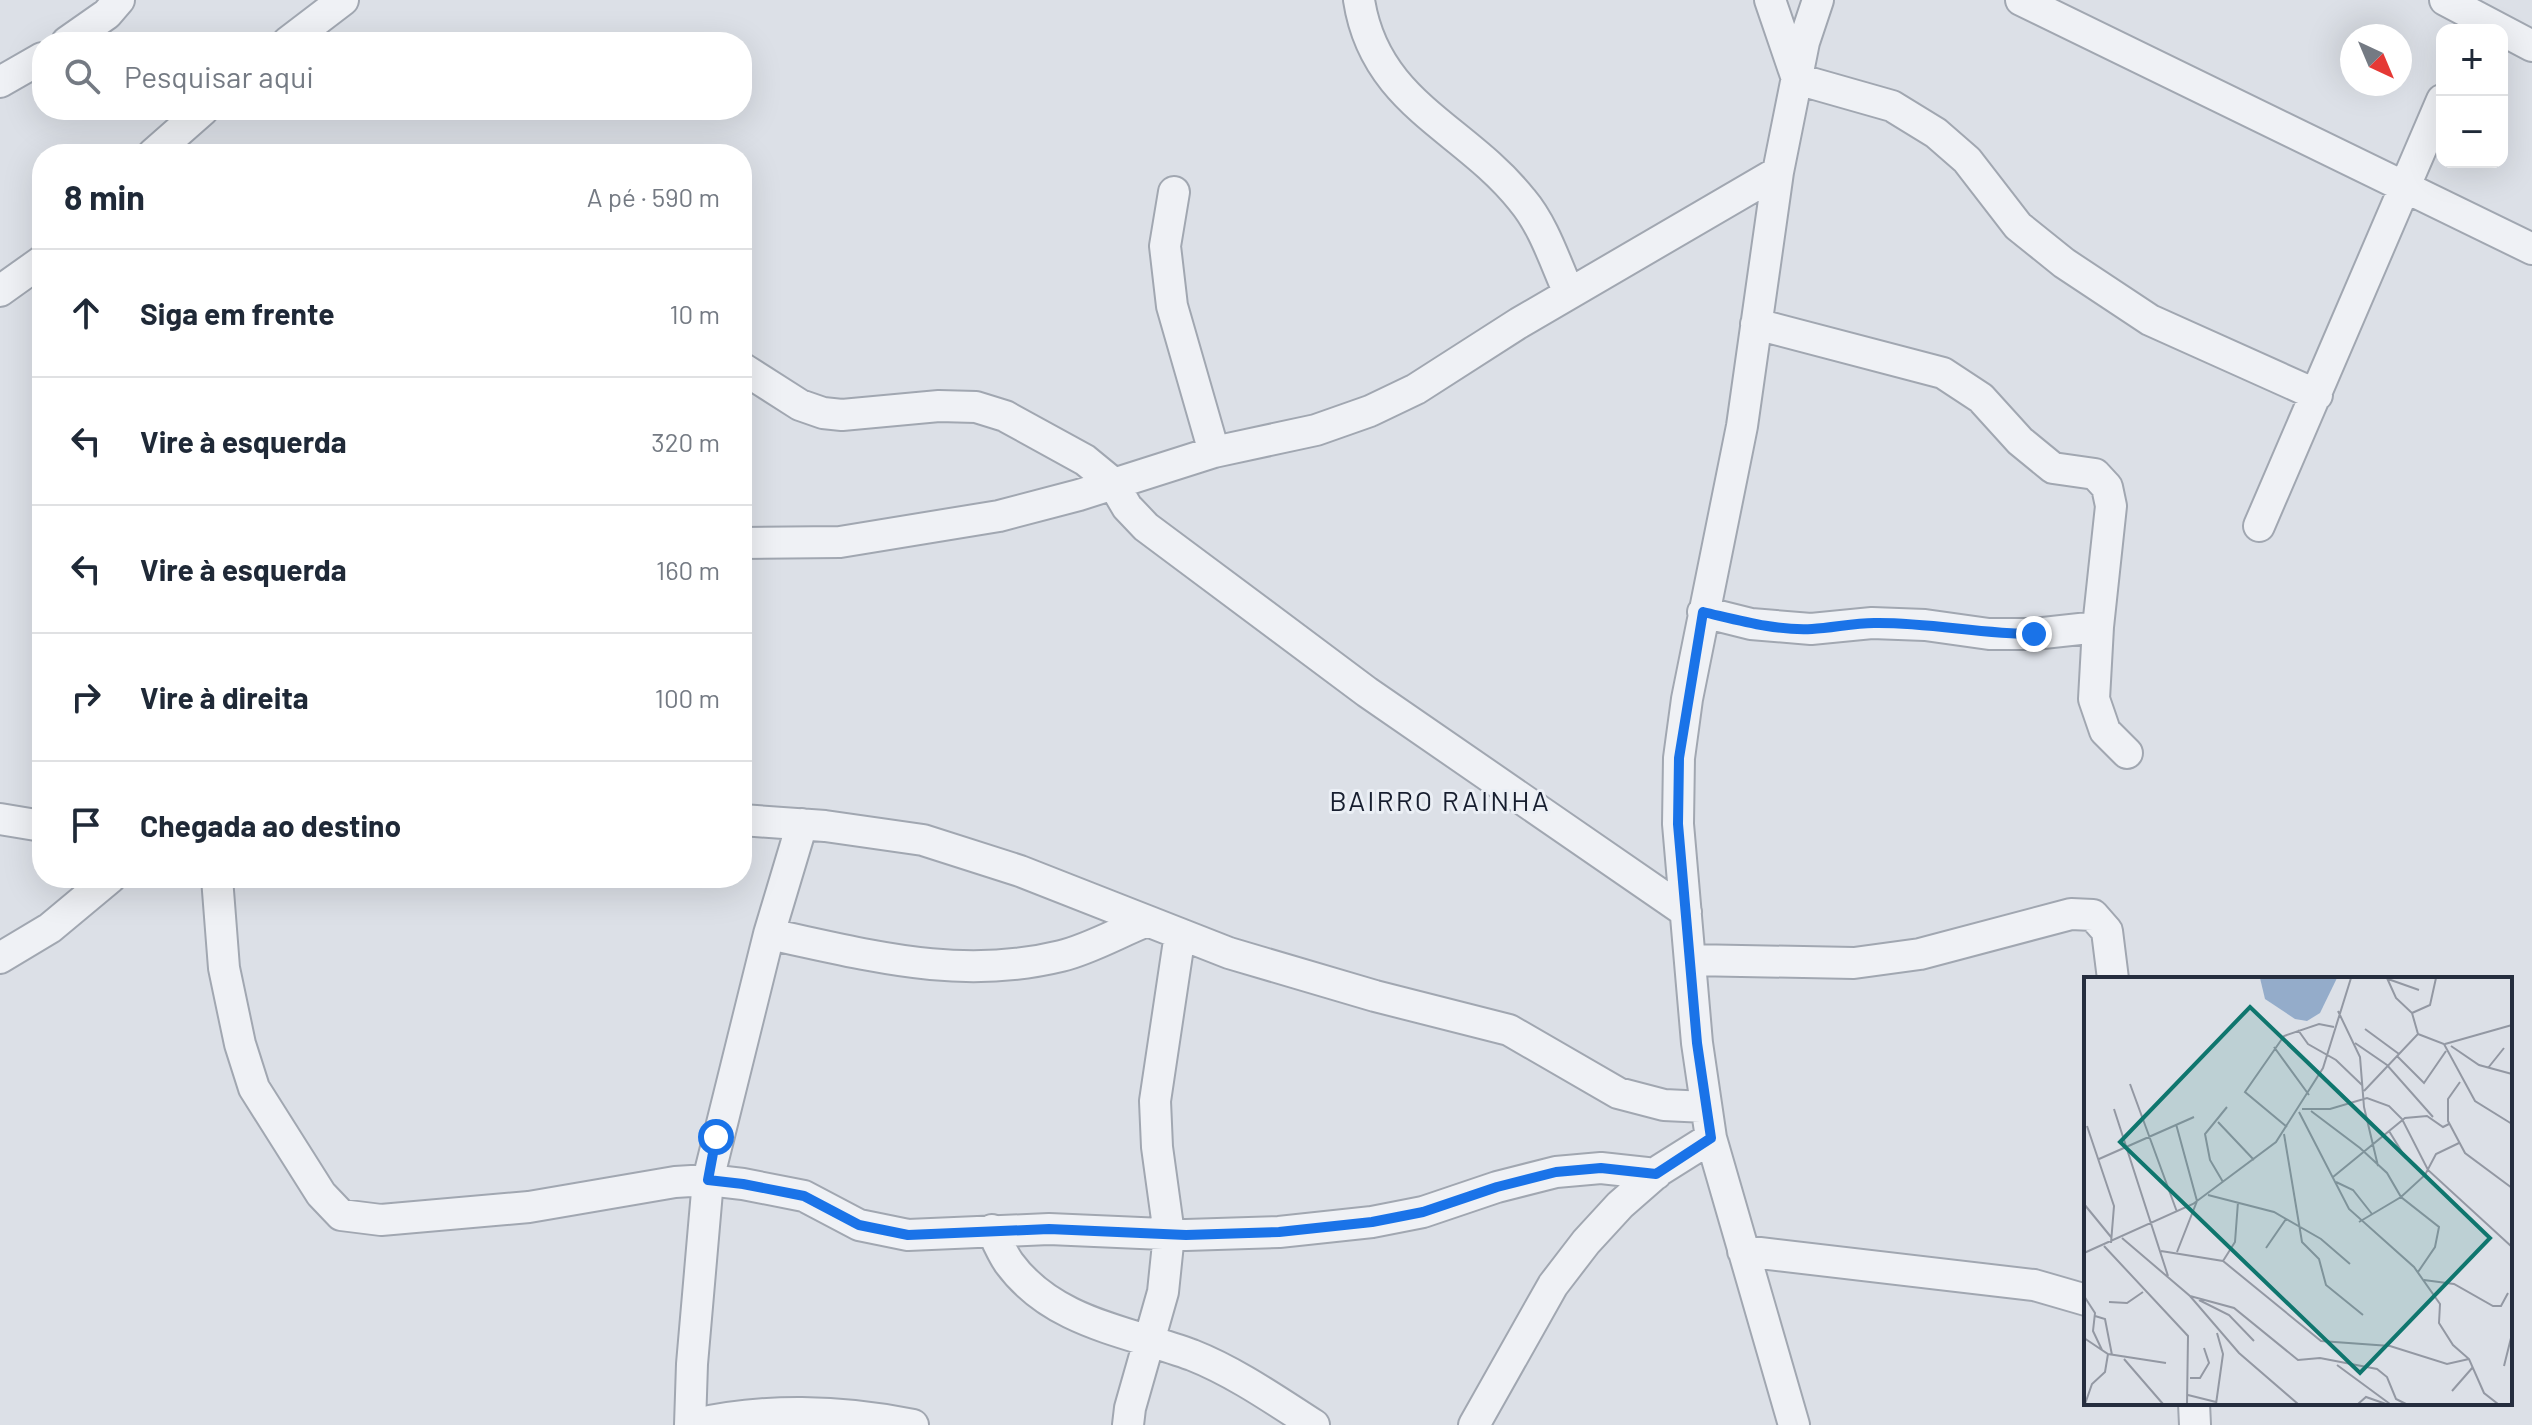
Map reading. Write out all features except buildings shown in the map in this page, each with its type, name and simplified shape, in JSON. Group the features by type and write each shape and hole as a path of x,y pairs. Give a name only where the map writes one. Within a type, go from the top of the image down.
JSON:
{"street":[{"path":"81,32 107,14 119,0"},
{"path":"301,32 343,0"},
{"path":"1359,0 1362,19 1378,59 1396,85 1490,166 1523,200 1540,228 1569,293"},
{"path":"1770,0 1797,79"},
{"path":"1794,1425 1711,1138 1697,1043 1678,824 1679,758 1703,612 1742,426 1778,172 1804,42 1818,0"},
{"path":"2021,0 2532,249"},
{"path":"2445,0 2532,46"},
{"path":"0,82 32,64"},
{"path":"1797,79 1892,106 1936,133 1967,160 2018,226 2064,263 2150,320 2317,395"},
{"path":"2259,526 2436,114"},
{"path":"164,144 192,120"},
{"path":"752,543 840,542 999,516 1214,452 1316,430 1370,411 1416,389 1569,293 1778,172"},
{"path":"1174,192 1165,246 1172,306 1214,452"},
{"path":"0,291 32,268"},
{"path":"1756,324 1943,373 1981,398 2020,441 2053,468 2095,474 2107,487 2111,506 2094,699 2105,731 2127,753"},
{"path":"752,374 800,405 823,413 842,415 939,406 976,407 1005,416 1085,460 1113,483 1127,507 1146,527 1179,552 1367,692 1686,912"},
{"path":"1703,612 1751,624 1811,629 1872,623 1925,625 1989,634 2034,634 2098,627"},
{"path":"0,819 32,824"},
{"path":"752,821 923,840 1020,871 1229,953 1509,1030 1618,1093 1664,1105 1706,1107"},
{"path":"802,824 769,934 708,1180 692,1364 690,1425 727,1416 768,1413 832,1414 913,1425"},
{"path":"0,958 50,928 98,888"},
{"path":"218,888 224,968 240,1044 254,1088 321,1194 341,1215 381,1220 529,1207 675,1182 708,1180 804,1196 859,1225 908,1235 992,1230 1116,1230 1169,1234 1279,1232 1372,1222 1423,1212 1497,1187 1556,1172 1601,1168 1656,1174"},
{"path":"1690,960 1867,961 1920,954 2071,914 2093,915 2107,931 2113,977"},
{"path":"769,934 922,965 1002,967 1064,955 1147,921"},
{"path":"1128,1425 1163,1292 1169,1234 1157,1147 1155,1101 1180,934"},
{"path":"1474,1425 1553,1285 1586,1242 1620,1205 1656,1174 1711,1138"},
{"path":"992,1230 1009,1263 1056,1306 1093,1324 1193,1356 1242,1380 1314,1425"},
{"path":"1743,1251 2034,1285 2084,1299"},
{"path":"2194,1405 2195,1425"}],"district":[{"name":"BAIRRO RAINHA","path":"1440,801"}],"route":[{"path":"716,1137 708,1180 804,1196 859,1225 908,1235 1049,1229 1186,1235 1279,1232 1372,1222 1423,1212 1497,1187 1556,1172 1601,1168 1656,1174 1711,1138 1697,1043 1678,824 1679,758 1703,612 1751,624 1811,629 1872,623 1925,625 1989,634 2034,634"}]}
